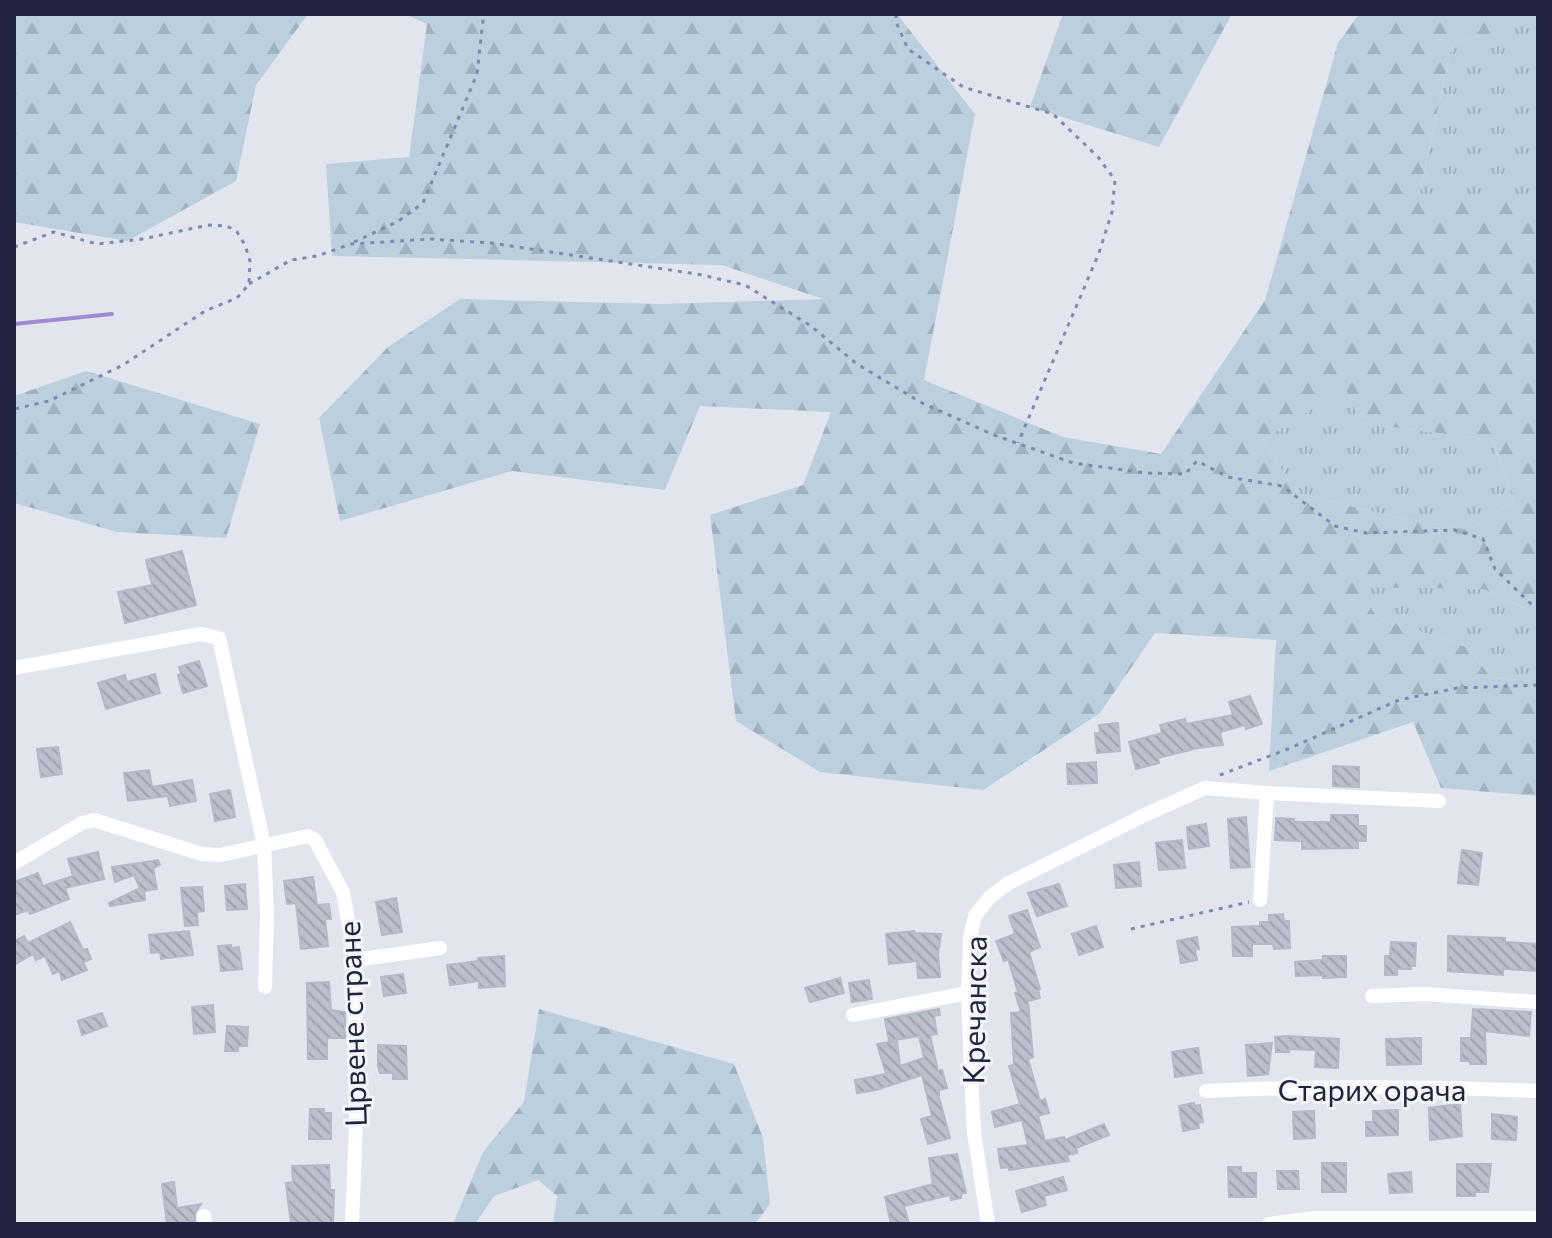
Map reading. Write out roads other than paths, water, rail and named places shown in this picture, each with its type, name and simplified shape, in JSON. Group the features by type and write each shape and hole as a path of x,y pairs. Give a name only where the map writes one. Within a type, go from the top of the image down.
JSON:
{"street":[{"path":"14,668 201,634 219,638 264,845 267,915 265,987"},
{"name":"Кречанска","path":"988,1224 974,1132 968,993 970,938 975,916 988,899 1007,884 1205,788 1267,793"},
{"path":"1260,900 1267,793 1439,801"},
{"path":"14,863 82,823 94,820 202,854 220,855 264,845"},
{"name":"Црвене стране","path":"264,845 308,836 315,840 343,892 355,960 356,1125 352,1224"},
{"path":"355,960 440,948"},
{"path":"853,1015 968,993"},
{"path":"1372,996 1425,994 1538,1002"},
{"name":"Старих орача","path":"1206,1091 1425,1087 1538,1091"},
{"path":"1269,1224 1303,1219 1538,1218"}],"waterway":[{"path":"14,324 112,314"}]}
